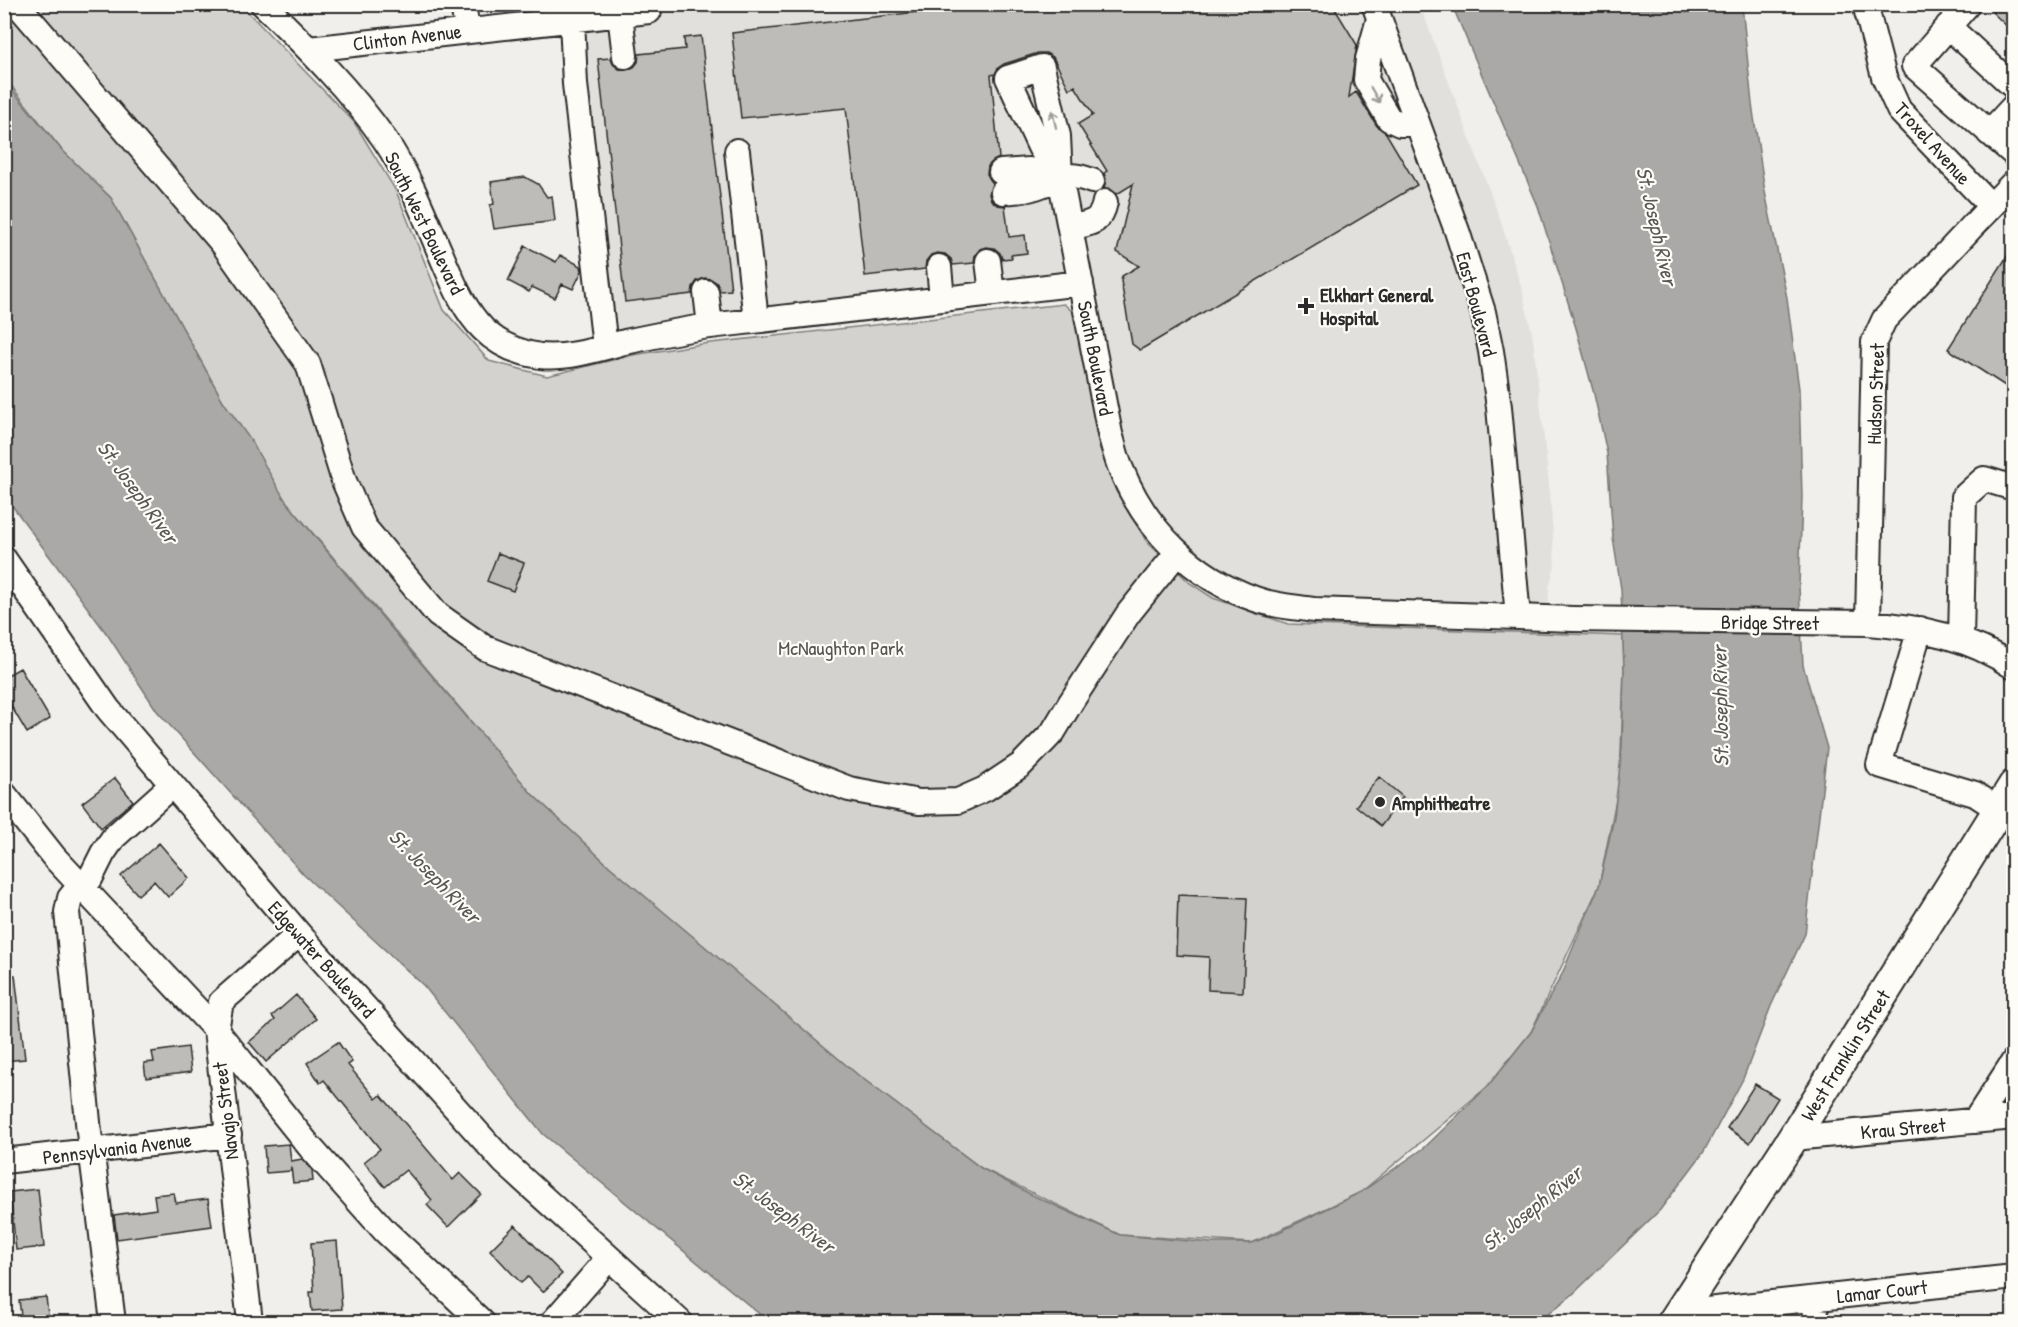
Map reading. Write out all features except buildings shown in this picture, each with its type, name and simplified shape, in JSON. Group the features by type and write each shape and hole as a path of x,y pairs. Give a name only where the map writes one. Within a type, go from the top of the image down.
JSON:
{"main road":[{"name":"West Franklin Street","path":"1676,1318 1793,1138 2006,797"}],"street":[{"path":"17,4 224,244 308,364 344,481 364,527 438,615 485,648 849,789 919,802 958,801 985,789 1021,765 1053,732 1128,614 1177,553"},
{"name":"South West Boulevard","path":"263,4 309,49 366,114 386,142 419,202 448,272 466,308 483,329 499,343 521,351"},
{"path":"463,4 467,30"},
{"name":"Troxel Avenue","path":"1865,4 1884,77 1899,110 1991,206"},
{"name":"Clinton Avenue","path":"309,49 620,14 649,8"},
{"path":"1376,12 1366,80 1389,119 1400,124 1417,124"},
{"name":"East Boulevard","path":"1376,12 1464,250 1483,312 1499,407 1518,617"},
{"path":"2013,87 1957,13 1914,66 2013,154"},
{"path":"620,14 625,56"},
{"path":"572,19 575,84 605,347"},
{"path":"1989,133 2013,106"},
{"path":"737,151 756,320"},
{"path":"1002,182 1029,170 1060,177 1078,175 1092,181"},
{"path":"1060,177 1081,283"},
{"name":"Hudson Street","path":"1868,623 1874,342 1884,320 2013,182"},
{"path":"1070,228 1095,221 1103,212 1105,202"},
{"path":"988,261 992,293"},
{"path":"939,267 942,299"},
{"name":"South Boulevard","path":"521,351 541,356 568,355 710,326 1081,283 1110,434 1120,467 1151,524 1177,553 1205,574 1228,587 1256,600 1278,605 1314,610 1518,617"},
{"path":"706,292 710,326"},
{"path":"1961,640 1964,497 1984,478 2013,488"},
{"name":"Edgewater Boulevard","path":"4,559 108,709 299,934 504,1162 680,1323"},
{"name":"Bridge Street","path":"1518,617 1868,623 1920,629 1961,640 1987,651 2013,667"},
{"path":"1920,629 1880,765 1975,794 2006,797"},
{"path":"113,1323 91,1151 67,912 70,898 80,886 90,879 114,837 172,785"},
{"path":"4,794 80,886 216,1030 310,1147 385,1231 482,1323"},
{"name":"Navajo Street","path":"250,1323 216,1030 221,1002 299,934"},
{"path":"1975,1121 2013,1061"},
{"name":"Krau Street","path":"1793,1138 2013,1117"},
{"name":"Pennsylvania Avenue","path":"4,1161 229,1135"},
{"path":"553,1323 609,1259"},
{"name":"Lamar Court","path":"1676,1318 1814,1299 2013,1277"},
{"path":"1814,1299 1817,1323"}],"shaded area":[{"name":"Elkhart General Hospital","path":"649,4 1420,5 1500,219 1522,289 1533,338 1550,494 1555,565 1549,588 1548,616 1352,609 1229,586 1138,500 1082,281 607,345 573,20"}],"green space":[{"name":"McNaughton Park","path":"5,5 241,5 354,122 396,191 444,310 489,361 547,376 633,355 702,344 1064,304 1075,314 1099,446 1116,491 1147,542 1190,583 1213,598 1288,624 1623,636 1620,779 1599,886 1531,1032 1487,1087 1361,1192 1252,1243 1120,1235 981,1168 858,1075 734,972 609,866 532,794 285,500 223,401 111,198 61,149 5,78"}],"water":[{"name":"St. Joseph River","path":"1452,5 1742,5 1752,104 1765,192 1787,298 1799,389 1802,497 1799,587 1803,665 1827,748 1805,934 1771,1006 1743,1079 1703,1153 1660,1210 1572,1295 1538,1322 769,1322 543,1134 424,986 304,875 157,711 109,637 5,496 4,80 61,149 111,198 223,401 251,441 285,500 532,794 609,866 858,1075 981,1168 1032,1195 1120,1235 1212,1243 1252,1243 1361,1192 1424,1148 1487,1087 1531,1032 1562,974 1599,886 1614,817 1622,748 1624,669 1621,589 1613,538 1607,453 1576,328 1538,206"}],"place":[{"name":"Elkhart General Hospital","path":"1306,306"},
{"name":"Amphitheatre","path":"1380,802"}]}
